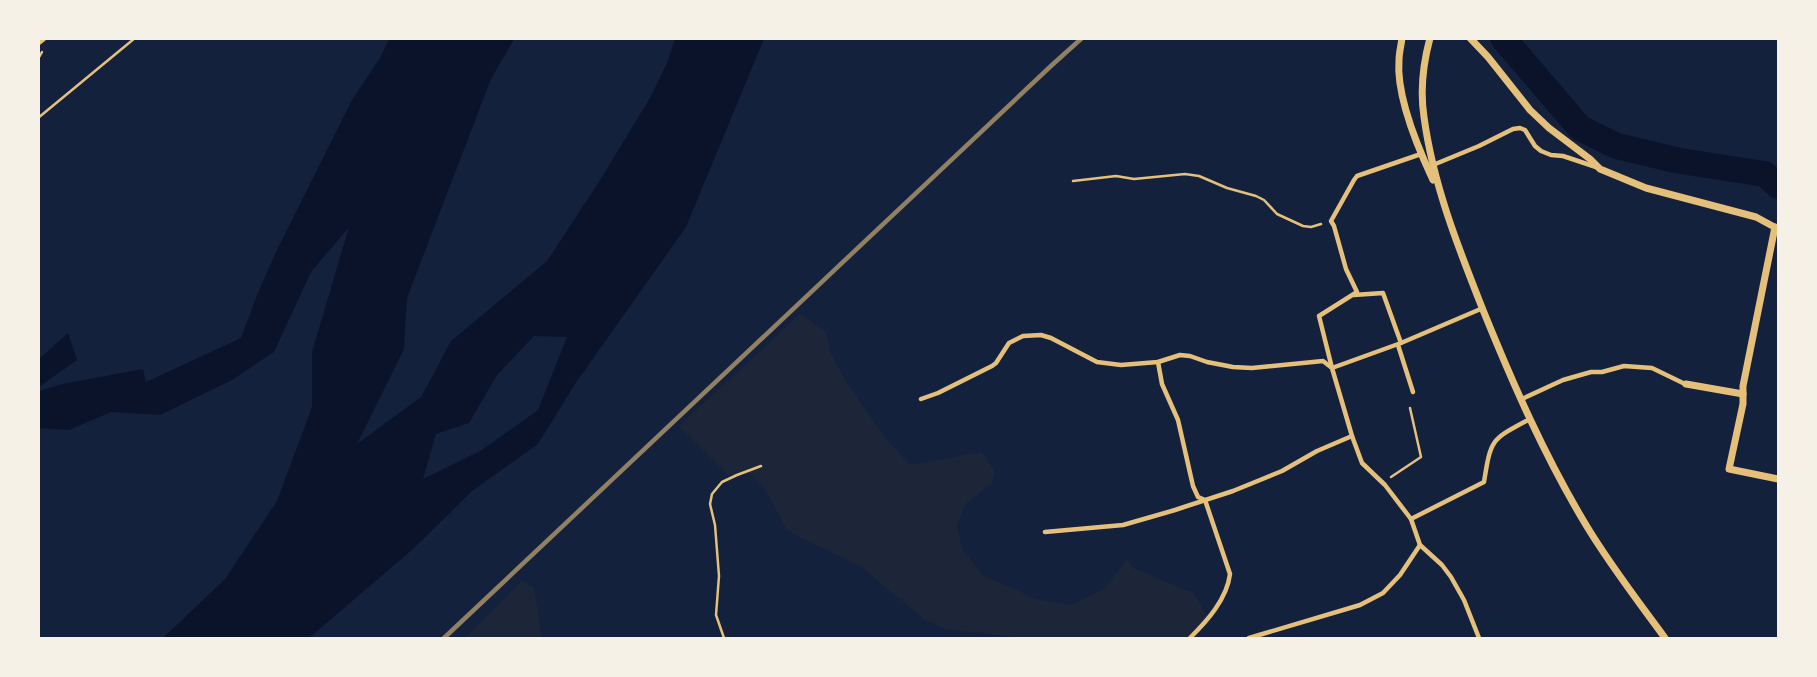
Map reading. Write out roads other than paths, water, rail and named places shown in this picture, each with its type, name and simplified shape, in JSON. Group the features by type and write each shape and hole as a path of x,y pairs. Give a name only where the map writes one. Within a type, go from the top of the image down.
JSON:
{"street":[{"path":"38,43 43,38"},
{"path":"1402,38 1398,62 1401,88 1421,154 1440,194 1483,309 1521,399 1586,525 1614,570 1663,638"},
{"path":"1430,38 1425,59 1423,116 1440,194"},
{"path":"1470,38 1530,110 1600,169 1646,188 1756,217 1777,228 1743,386 1743,404 1729,469 1779,479"},
{"path":"1686,384 1743,394"}],"lane":[{"path":"1433,165 1520,128 1525,130 1541,151 1600,169"},
{"path":"1421,154 1357,176 1331,221 1346,269 1357,292 1319,316 1332,368 1362,463 1385,485 1411,519 1420,545 1451,576 1464,600 1479,639"},
{"path":"1351,296 1383,293 1413,392"},
{"path":"1332,368 1483,309"},
{"path":"921,399 992,366 1009,343 1023,336 1041,335 1097,362 1121,365 1158,362 1180,355 1233,367 1261,368 1323,361 1332,368"},
{"path":"1158,362 1162,384 1178,420 1193,486 1198,497 1205,500 1230,574 1224,595 1206,622 1190,639"},
{"path":"1521,399 1563,380 1624,366 1652,368 1686,384"},
{"path":"1411,519 1484,482 1490,447 1499,436 1530,419"},
{"path":"1045,532 1123,524 1205,500 1282,471 1317,451 1352,436"},
{"path":"1249,639 1360,605 1383,593 1400,575 1420,545"}],"waterway":[{"path":"1503,38 1580,128 1617,146 1680,161 1765,174 1778,186"}],"railway":[{"path":"444,638 1082,38"}]}
